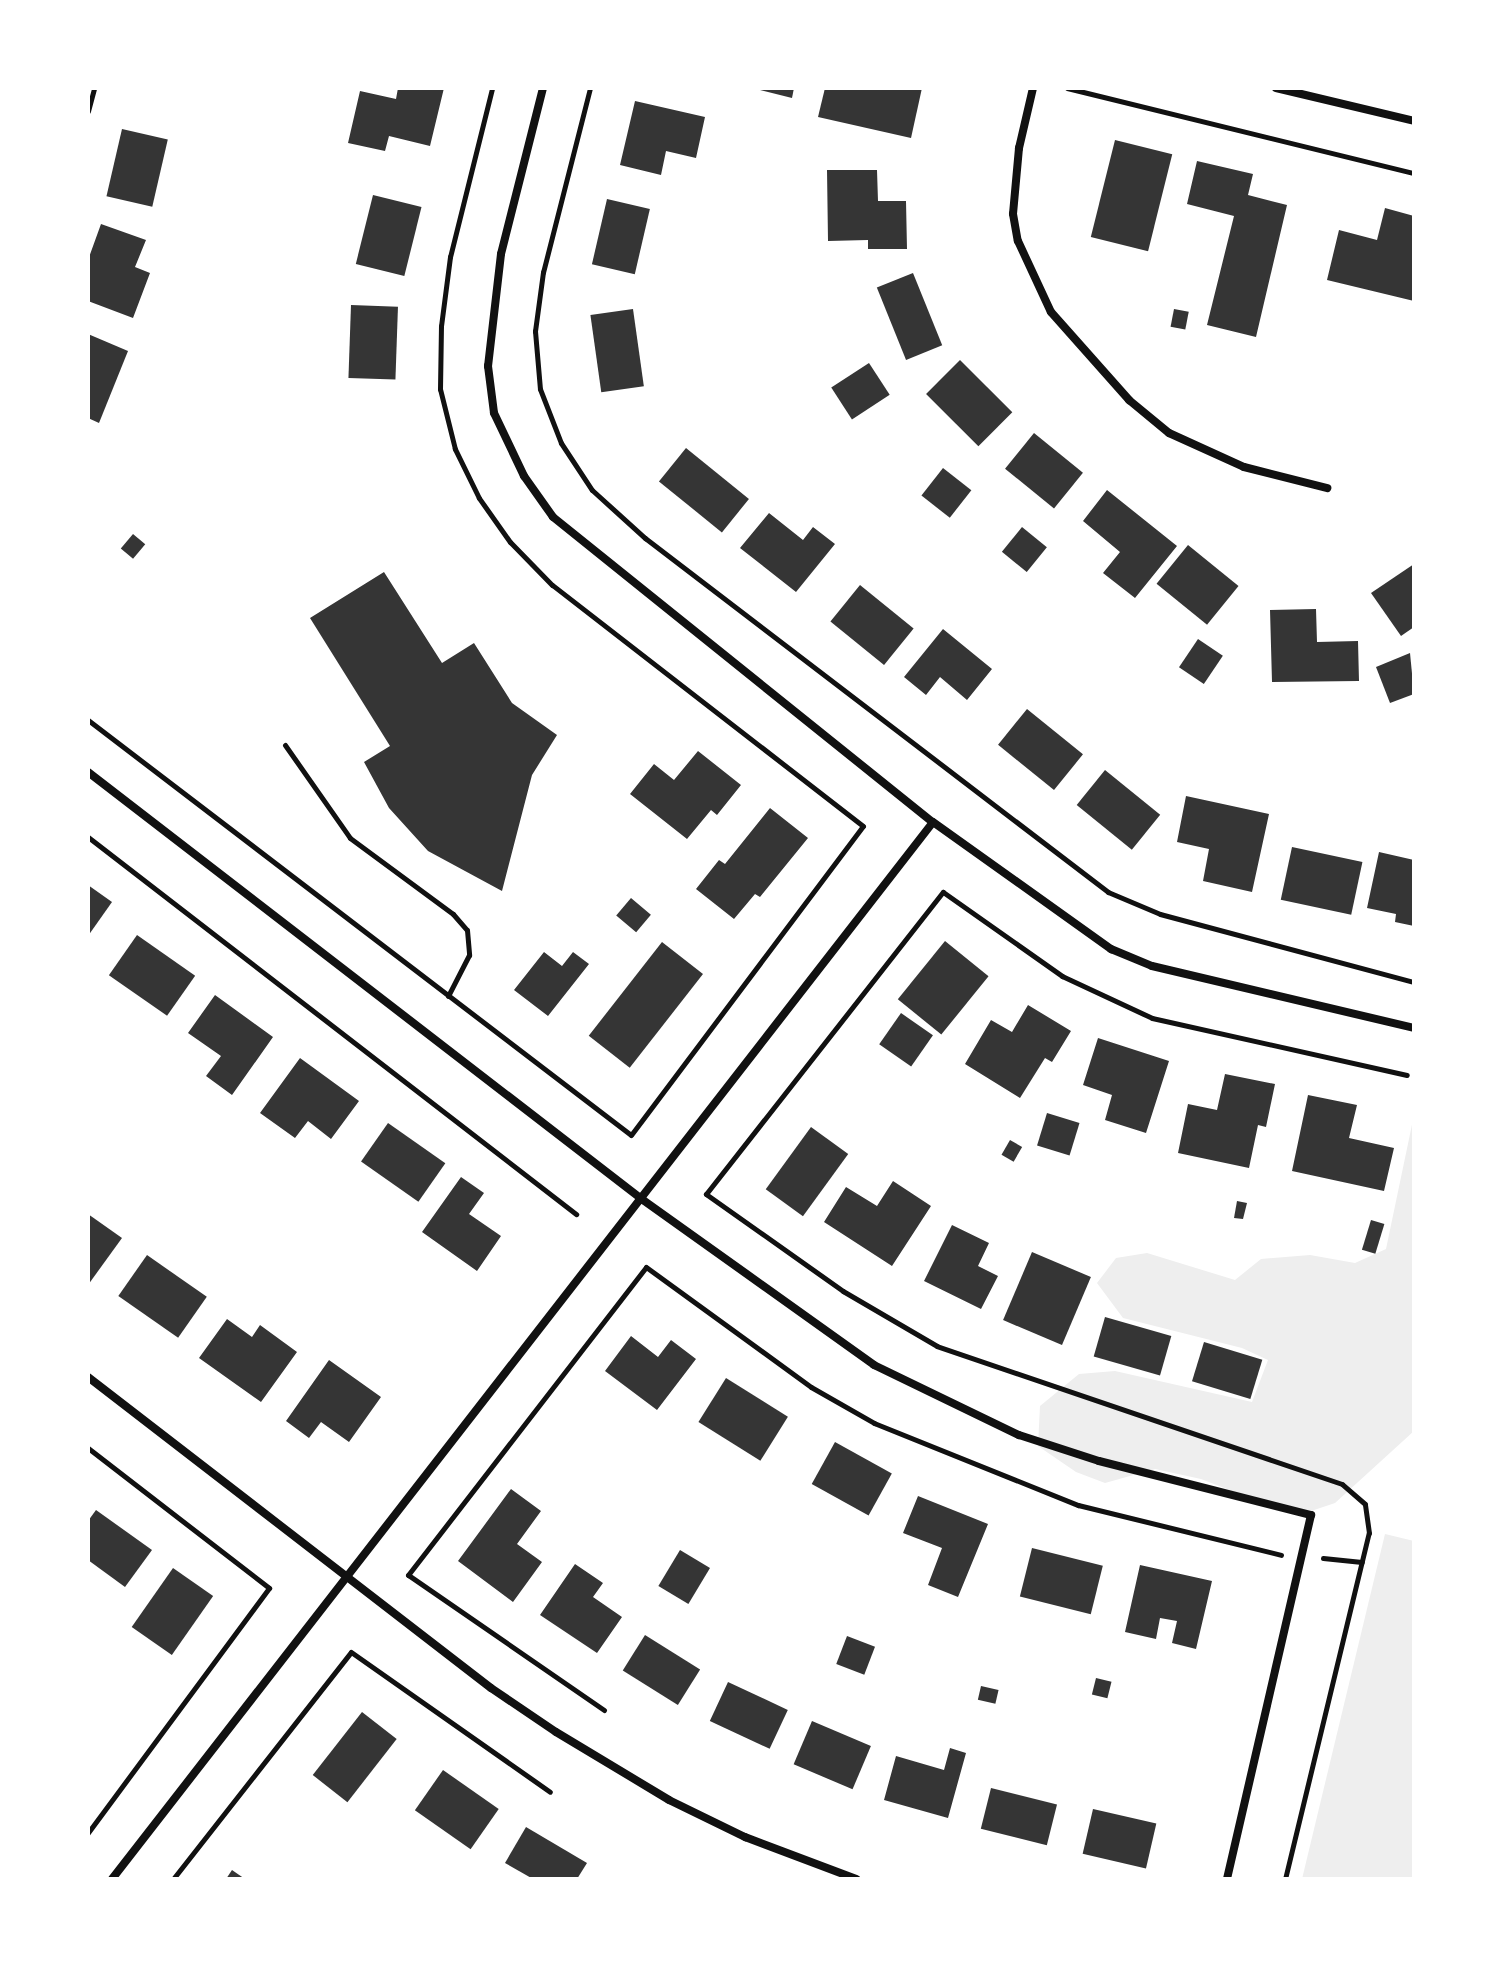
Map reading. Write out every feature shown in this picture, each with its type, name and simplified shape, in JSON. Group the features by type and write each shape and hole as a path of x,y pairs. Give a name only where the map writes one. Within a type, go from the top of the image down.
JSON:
{"street":[{"path":"543,88 501,254 488,366 494,413 524,476 553,517 933,822 1111,949 1152,966 1414,1028"},
{"path":"1033,88 1019,148 1013,214 1018,241 1051,312 1129,400 1169,433 1244,467 1327,488"},
{"path":"1276,88 1414,121"},
{"path":"88,772 643,1200 824,1333 908,1385 1019,1435 1099,1461 1311,1515 1227,1879"},
{"path":"112,1879 643,1200 933,822"},
{"path":"88,1377 491,1688 612,1768 745,1837 856,1879"}],"path":[{"path":"88,111 94,88"},
{"path":"88,720 631,1135 863,826 552,585 510,542 479,498 455,449 440,389 441,326 450,257 492,88"},
{"path":"590,88 543,272 535,331 540,389 561,443 592,490 645,538 1108,892 1160,914 1414,982"},
{"path":"1067,88 1414,173"},
{"path":"285,745 350,838 453,914 467,930 469,955 448,996"},
{"path":"88,837 576,1214"},
{"path":"1285,1879 1369,1533 1365,1504 1342,1484 937,1346 843,1291 706,1194 943,892 1062,976 1152,1018 1407,1075"},
{"path":"604,1710 408,1575 646,1267 786,1370 874,1423 1078,1505 1265,1554"},
{"path":"88,1448 269,1588 88,1833"},
{"path":"173,1879 351,1652 550,1792"}],"shaded area":[{"path":"1414,1115 1414,1431 1335,1503 1308,1512 1271,1506 1201,1479 1155,1469 1105,1483 1076,1472 1038,1446 1040,1406 1079,1374 1115,1371 1252,1402 1268,1360 1242,1348 1123,1318 1097,1283 1116,1258 1147,1253 1235,1280 1261,1259 1310,1255 1355,1263 1386,1249"},
{"path":"1385,1534 1414,1541 1414,1879 1302,1879"}],"building":[{"path":"398,88 444,88 430,146 389,136 385,151 348,143 360,91 396,99"},
{"path":"752,88 794,88 792,98"},
{"path":"825,88 922,88 911,138 818,117"},
{"path":"635,101 705,117 696,158 666,151 661,175 620,165"},
{"path":"122,129 168,140 152,207 106,196"},
{"path":"1115,140 1172,154 1148,251 1091,237"},
{"path":"1197,161 1253,174 1248,195 1287,205 1256,337 1207,325 1234,216 1187,204"},
{"path":"827,170 877,170 878,201 906,201 907,249 868,249 868,240 828,241"},
{"path":"373,195 422,207 404,276 356,264"},
{"path":"607,199 650,209 635,274 592,264"},
{"path":"1385,208 1414,216 1414,301 1327,280 1339,230 1377,240"},
{"path":"101,224 146,240 135,267 150,273 133,318 88,301 88,260"},
{"path":"913,273 942,345 906,360 877,288"},
{"path":"351,305 398,307 395,380 348,378"},
{"path":"633,309 644,386 601,392 590,315"},
{"path":"1174,309 1189,312 1185,330 1171,327"},
{"path":"88,334 128,351 99,423 88,418"},
{"path":"960,360 1012,412 978,446 926,394"},
{"path":"869,363 890,395 852,419 831,388"},
{"path":"1034,433 1083,473 1054,508 1005,469"},
{"path":"686,448 749,499 722,532 659,481"},
{"path":"943,468 971,490 950,518 921,496"},
{"path":"1107,490 1177,546 1135,598 1103,573 1120,552 1083,521"},
{"path":"769,513 803,540 813,527 835,544 796,592 740,548"},
{"path":"1022,527 1047,547 1027,572 1002,552"},
{"path":"133,534 145,544 133,559 121,549"},
{"path":"1188,545 1239,586 1207,625 1157,584"},
{"path":"1414,564 1414,627 1401,636 1371,593"},
{"path":"384,572 442,663 474,643 512,703 557,735 532,775 502,891 428,851 389,808 364,762 390,746 310,618"},
{"path":"860,585 914,628 884,665 830,622"},
{"path":"1316,609 1317,642 1358,641 1359,681 1272,682 1270,610"},
{"path":"943,629 992,669 967,700 940,677 926,695 904,677"},
{"path":"1198,639 1223,656 1204,684 1179,667"},
{"path":"1410,653 1414,694 1390,703 1376,667"},
{"path":"1027,709 1083,754 1054,790 998,745"},
{"path":"698,751 741,785 717,815 711,810 687,839 630,794 654,764 674,780"},
{"path":"1105,770 1160,815 1132,850 1077,805"},
{"path":"1186,796 1269,814 1252,892 1203,881 1209,849 1177,842"},
{"path":"770,808 808,838 760,897 755,894 734,919 696,889 719,860 725,864"},
{"path":"1292,847 1362,862 1351,915 1281,900"},
{"path":"1379,852 1414,860 1414,926 1395,922 1396,914 1367,908"},
{"path":"88,885 112,902 88,936"},
{"path":"631,898 651,915 636,932 616,916"},
{"path":"137,935 195,976 167,1016 109,975"},
{"path":"945,941 989,976 941,1035 898,999"},
{"path":"662,942 703,974 630,1068 589,1036"},
{"path":"544,952 562,966 573,952 589,964 548,1016 514,990"},
{"path":"215,995 273,1037 232,1095 206,1076 221,1056 188,1033"},
{"path":"1028,1005 1071,1031 1052,1062 1045,1058 1020,1098 965,1064 991,1020 1012,1032"},
{"path":"901,1013 933,1035 911,1066 879,1044"},
{"path":"1098,1038 1169,1061 1146,1133 1105,1120 1112,1095 1083,1085"},
{"path":"300,1058 359,1101 331,1139 308,1121 295,1138 260,1113"},
{"path":"1225,1074 1275,1084 1266,1127 1258,1125 1249,1168 1178,1153 1188,1104 1217,1110"},
{"path":"1308,1095 1357,1105 1349,1138 1394,1148 1384,1191 1292,1171"},
{"path":"1047,1113 1080,1123 1070,1155 1037,1146"},
{"path":"388,1123 445,1163 418,1202 361,1162"},
{"path":"811,1127 848,1154 803,1216 766,1189"},
{"path":"1010,1140 1022,1147 1014,1162 1002,1155"},
{"path":"461,1177 484,1193 469,1214 501,1236 477,1271 422,1232"},
{"path":"893,1181 931,1206 892,1266 824,1222 846,1187 877,1206"},
{"path":"1237,1201 1247,1203 1243,1219 1234,1218"},
{"path":"88,1214 122,1238 88,1285"},
{"path":"1371,1220 1384,1224 1375,1254 1362,1250"},
{"path":"952,1225 989,1243 978,1266 998,1276 981,1309 924,1281"},
{"path":"1032,1252 1091,1277 1062,1345 1003,1320"},
{"path":"147,1255 207,1297 178,1338 118,1296"},
{"path":"1105,1317 1171,1336 1160,1375 1094,1356"},
{"path":"227,1319 252,1337 260,1325 297,1352 261,1402 199,1358"},
{"path":"631,1336 658,1357 671,1340 696,1359 657,1410 605,1371"},
{"path":"1204,1342 1262,1360 1250,1399 1192,1381"},
{"path":"329,1360 381,1397 349,1442 321,1422 309,1438 286,1421"},
{"path":"726,1378 788,1417 760,1461 698,1422"},
{"path":"835,1442 892,1474 869,1515 812,1484"},
{"path":"511,1489 541,1511 517,1544 542,1562 513,1602 458,1561"},
{"path":"918,1496 988,1524 958,1597 928,1585 942,1548 903,1533"},
{"path":"96,1510 152,1550 125,1587 88,1560 88,1521"},
{"path":"1032,1548 1103,1566 1091,1614 1020,1597"},
{"path":"680,1550 710,1568 688,1604 658,1586"},
{"path":"575,1564 603,1583 593,1597 622,1617 597,1653 540,1615"},
{"path":"1140,1565 1212,1581 1196,1649 1172,1643 1177,1621 1160,1618 1156,1639 1125,1632"},
{"path":"173,1568 213,1596 172,1655 132,1627"},
{"path":"645,1635 700,1669 678,1705 623,1671"},
{"path":"847,1636 875,1647 864,1675 836,1664"},
{"path":"1096,1678 1112,1682 1107,1698 1092,1694"},
{"path":"728,1682 788,1710 770,1749 710,1721"},
{"path":"981,1686 999,1690 995,1704 978,1700"},
{"path":"362,1712 397,1739 347,1802 313,1775"},
{"path":"812,1721 871,1746 853,1789 794,1764"},
{"path":"950,1748 966,1753 948,1818 884,1800 896,1756 944,1770"},
{"path":"443,1770 499,1809 471,1849 415,1810"},
{"path":"991,1788 1057,1804 1047,1845 981,1829"},
{"path":"1093,1809 1156,1824 1146,1868 1083,1854"},
{"path":"526,1827 587,1863 577,1879 533,1879 505,1863"},
{"path":"232,1870 245,1879 226,1879"}]}
